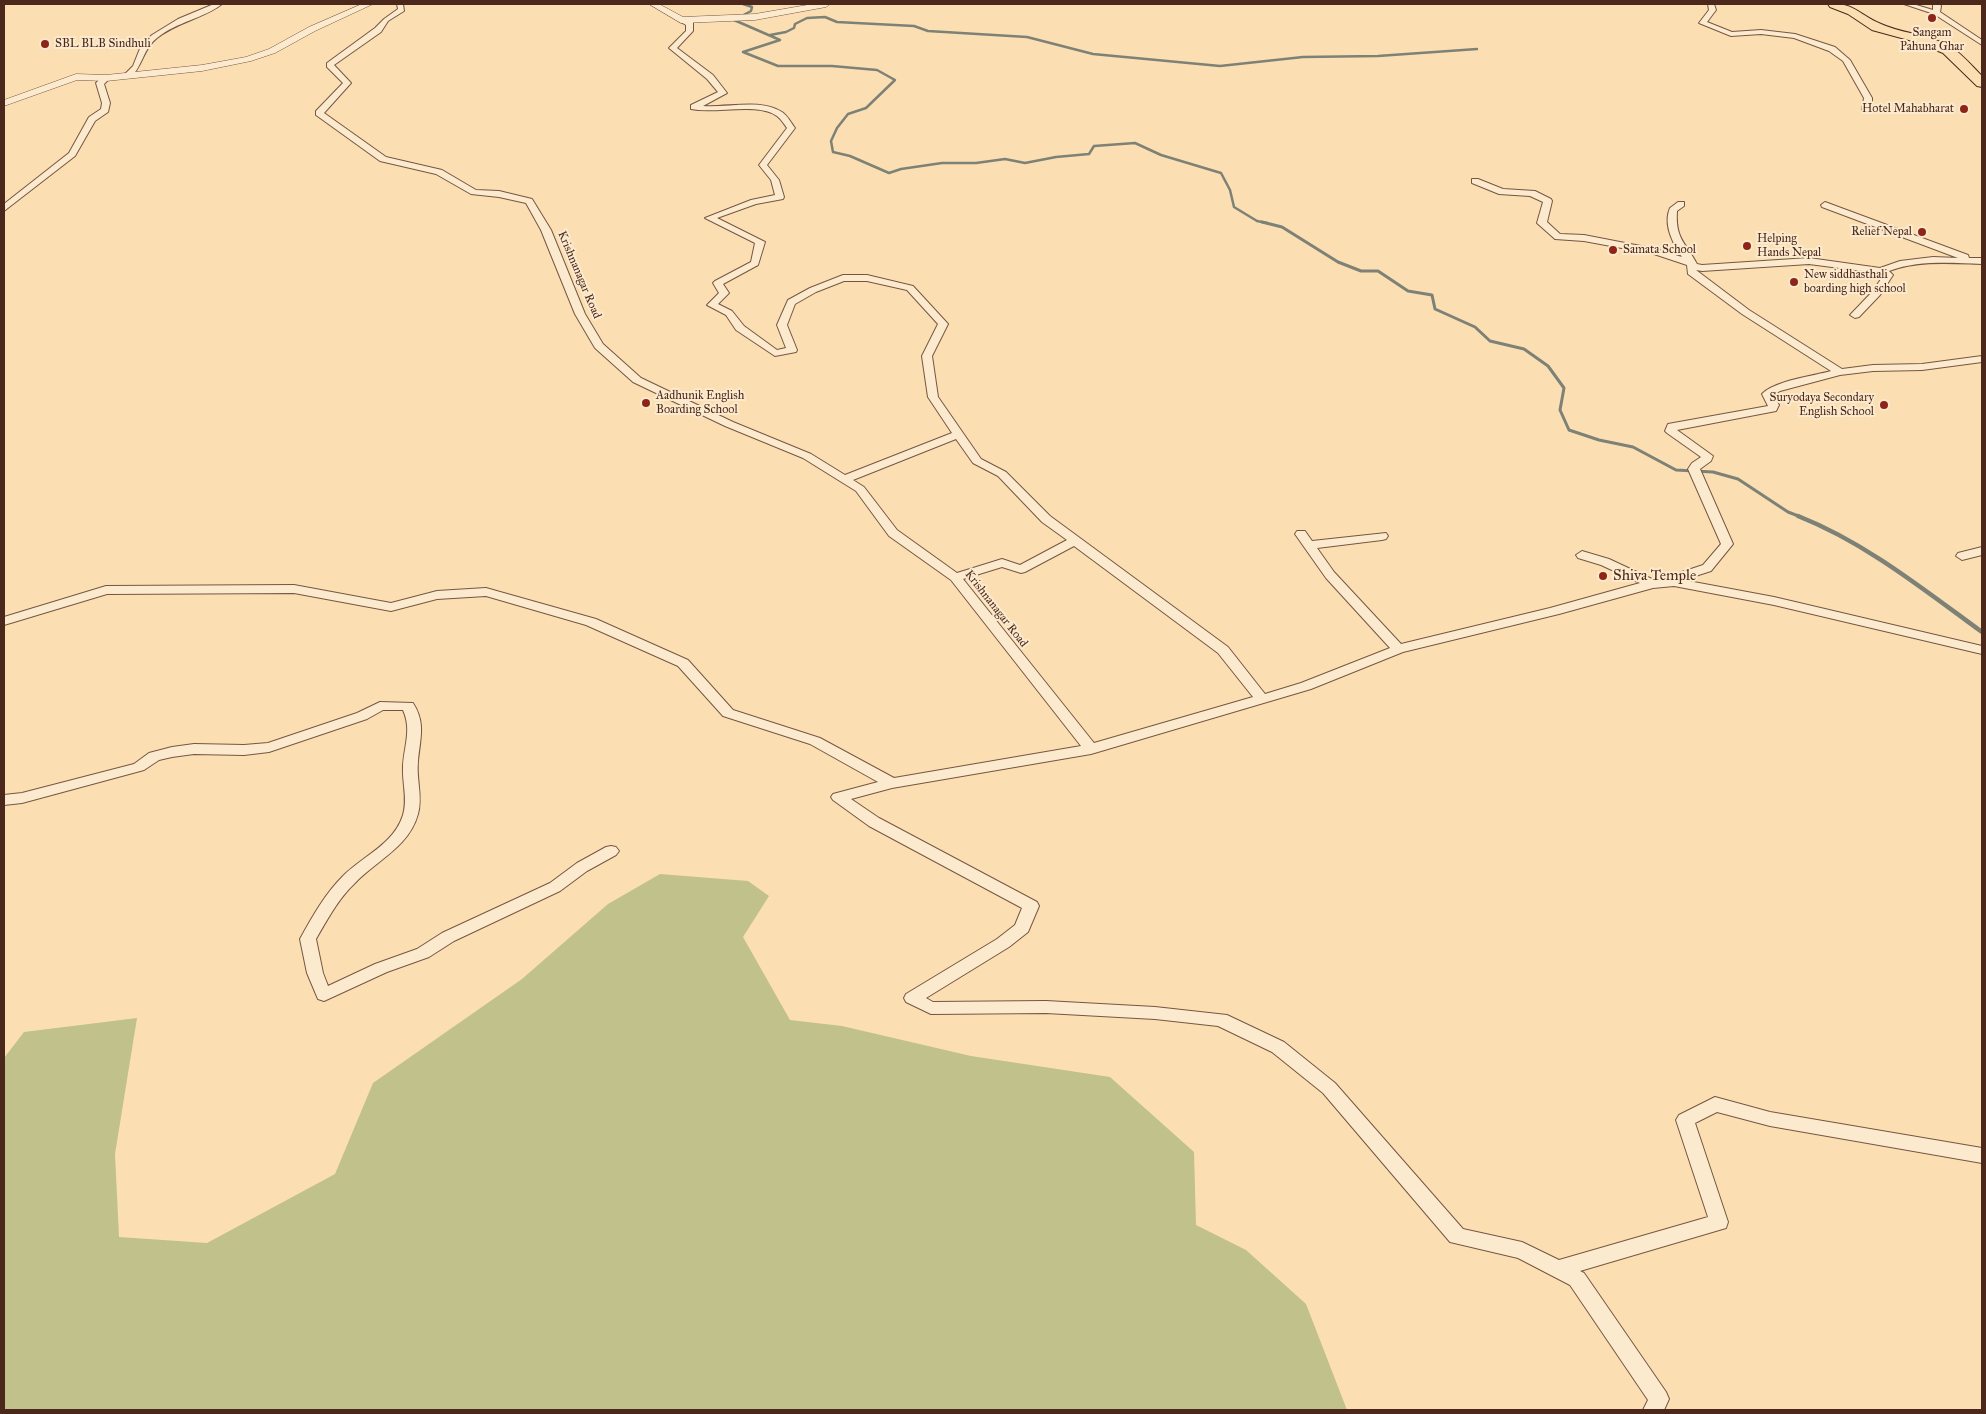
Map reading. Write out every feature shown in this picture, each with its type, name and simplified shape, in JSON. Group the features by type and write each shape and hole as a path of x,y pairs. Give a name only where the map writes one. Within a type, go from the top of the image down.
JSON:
{"highway":[{"path":"1834,4 1852,11 1876,27 1920,39 1947,50 1982,83"}],"street":[{"path":"128,75 139,64 146,43 174,25 218,4"},
{"path":"4,103 76,77 106,78 202,68 248,59 272,51 312,29 369,4"},
{"name":"Krishnanagar Road","path":"400,4 402,10 386,20 378,30 330,65 347,83 319,113 383,159 439,172 474,192 499,194 529,202 546,230 580,314 599,346 637,380 729,424 807,456 860,489 893,533 955,577 1091,749"},
{"path":"654,4 690,24 689,31 673,48 710,77 723,93 694,107 706,110 761,108 779,114 791,128 763,166 775,180 780,197 754,202 709,218 760,242 755,263 718,283 724,293 712,304 729,313 740,328 775,353 792,350 782,325 791,302 813,290 842,278 866,278 910,288 943,324 927,356 933,397 977,461 1002,474 1046,520 1223,650 1262,699"},
{"path":"681,20 755,17 826,4"},
{"path":"1711,4 1713,10 1703,23 1716,29 1731,34 1761,32 1795,36 1832,49 1846,60 1868,98 1868,106 1865,109"},
{"path":"1907,4 1936,13 1982,43"},
{"path":"1936,4 1938,6 1936,13"},
{"path":"4,208 33,183 72,154 92,119 105,110 106,103 100,83 106,78"},
{"path":"1474,181 1502,192 1532,193 1548,201 1542,222 1558,237 1584,238 1656,252 1702,268 1809,261 1881,271 1888,275 1855,315"},
{"path":"1681,204 1672,210 1672,230 1692,265 1691,272 1739,309 1840,372"},
{"path":"1825,204 1978,261"},
{"path":"1881,271 1900,264 1933,260 1978,261"},
{"path":"1674,582 1683,576 1707,568 1727,544 1694,469 1696,465 1707,459 1707,456 1671,431 1672,426 1772,409 1774,405 1767,394 1840,372 1873,368 1922,367 1982,359"},
{"path":"845,479 958,434"},
{"path":"1301,534 1330,575 1398,649"},
{"path":"1308,545 1382,536"},
{"path":"955,577 1002,563 1020,569 1074,541"},
{"path":"1962,556 1982,551"},
{"path":"1582,555 1605,562 1652,584"},
{"path":"1653,1410 1658,1399 1577,1279 1522,1250 1457,1236 1329,1088 1278,1047 1221,1020 1156,1013 1046,1007 931,1008 912,998 1003,943 1022,928 1031,906 874,822 838,797 892,783 1091,749 1337,675 1398,649 1554,611 1652,584 1674,582 1774,601 1982,650"},
{"path":"4,621 106,590 294,589 391,607 437,595 486,592 591,622 684,664 728,713 814,741 892,783"},
{"path":"4,800 22,798 139,767 154,756 194,749 244,750 270,746 362,716 380,706 408,706 415,721 415,743 410,768 414,793 411,815 401,836 349,880 325,911 308,939 315,973 324,995 381,968 423,952 448,937 555,887 582,867 611,850"},
{"path":"1558,1269 1719,1222 1685,1120 1715,1104 1770,1119 1982,1156"}],"green space":[{"path":"660,874 748,881 769,896 743,937 790,1020 842,1026 971,1056 1110,1077 1194,1152 1196,1225 1246,1250 1306,1304 1347,1410 4,1410 4,1058 24,1032 137,1018 115,1154 119,1237 207,1243 335,1174 373,1083 522,979 608,904"}],"waterway":[{"path":"743,4 752,7 751,11 734,20 780,40 743,52 778,66 832,66 877,70 895,80 866,108 848,114 837,128 831,141 833,152 850,156 889,173 901,169 942,163 976,163 1005,159 1025,163 1056,157 1089,154 1094,146 1135,143 1161,155 1221,173 1230,190 1234,207 1262,222"},
{"path":"770,35 786,32 794,28 795,24 807,18 825,17 837,22 914,26 928,31 1027,37 1093,54 1220,66 1303,57 1378,56 1477,49"},
{"path":"1262,222 1267,223"},
{"path":"1262,222 1282,227 1338,262 1361,271 1378,271 1408,291 1432,295 1435,309 1475,327 1490,341 1524,349 1548,366 1564,388 1560,410 1569,430 1599,440 1633,447 1676,470 1713,472 1738,479 1788,512 1801,517"},
{"path":"1798,516 1847,539 1871,553 1982,632"}],"place":[{"name":"Sangam Pahuna Ghar","path":"1932,18"},
{"name":"SBL BLB Sindhuli","path":"45,44"},
{"name":"Hotel Mahabharat","path":"1964,109"},
{"name":"Relief Nepal","path":"1922,232"},
{"name":"Helping Hands Nepal","path":"1747,246"},
{"name":"Samata School","path":"1613,250"},
{"name":"New siddhasthali boarding high school","path":"1794,282"},
{"name":"Aadhunik English Boarding School","path":"646,403"},
{"name":"Suryodaya Secondary English School","path":"1884,405"},
{"name":"Shiva Temple","path":"1603,576"}]}
